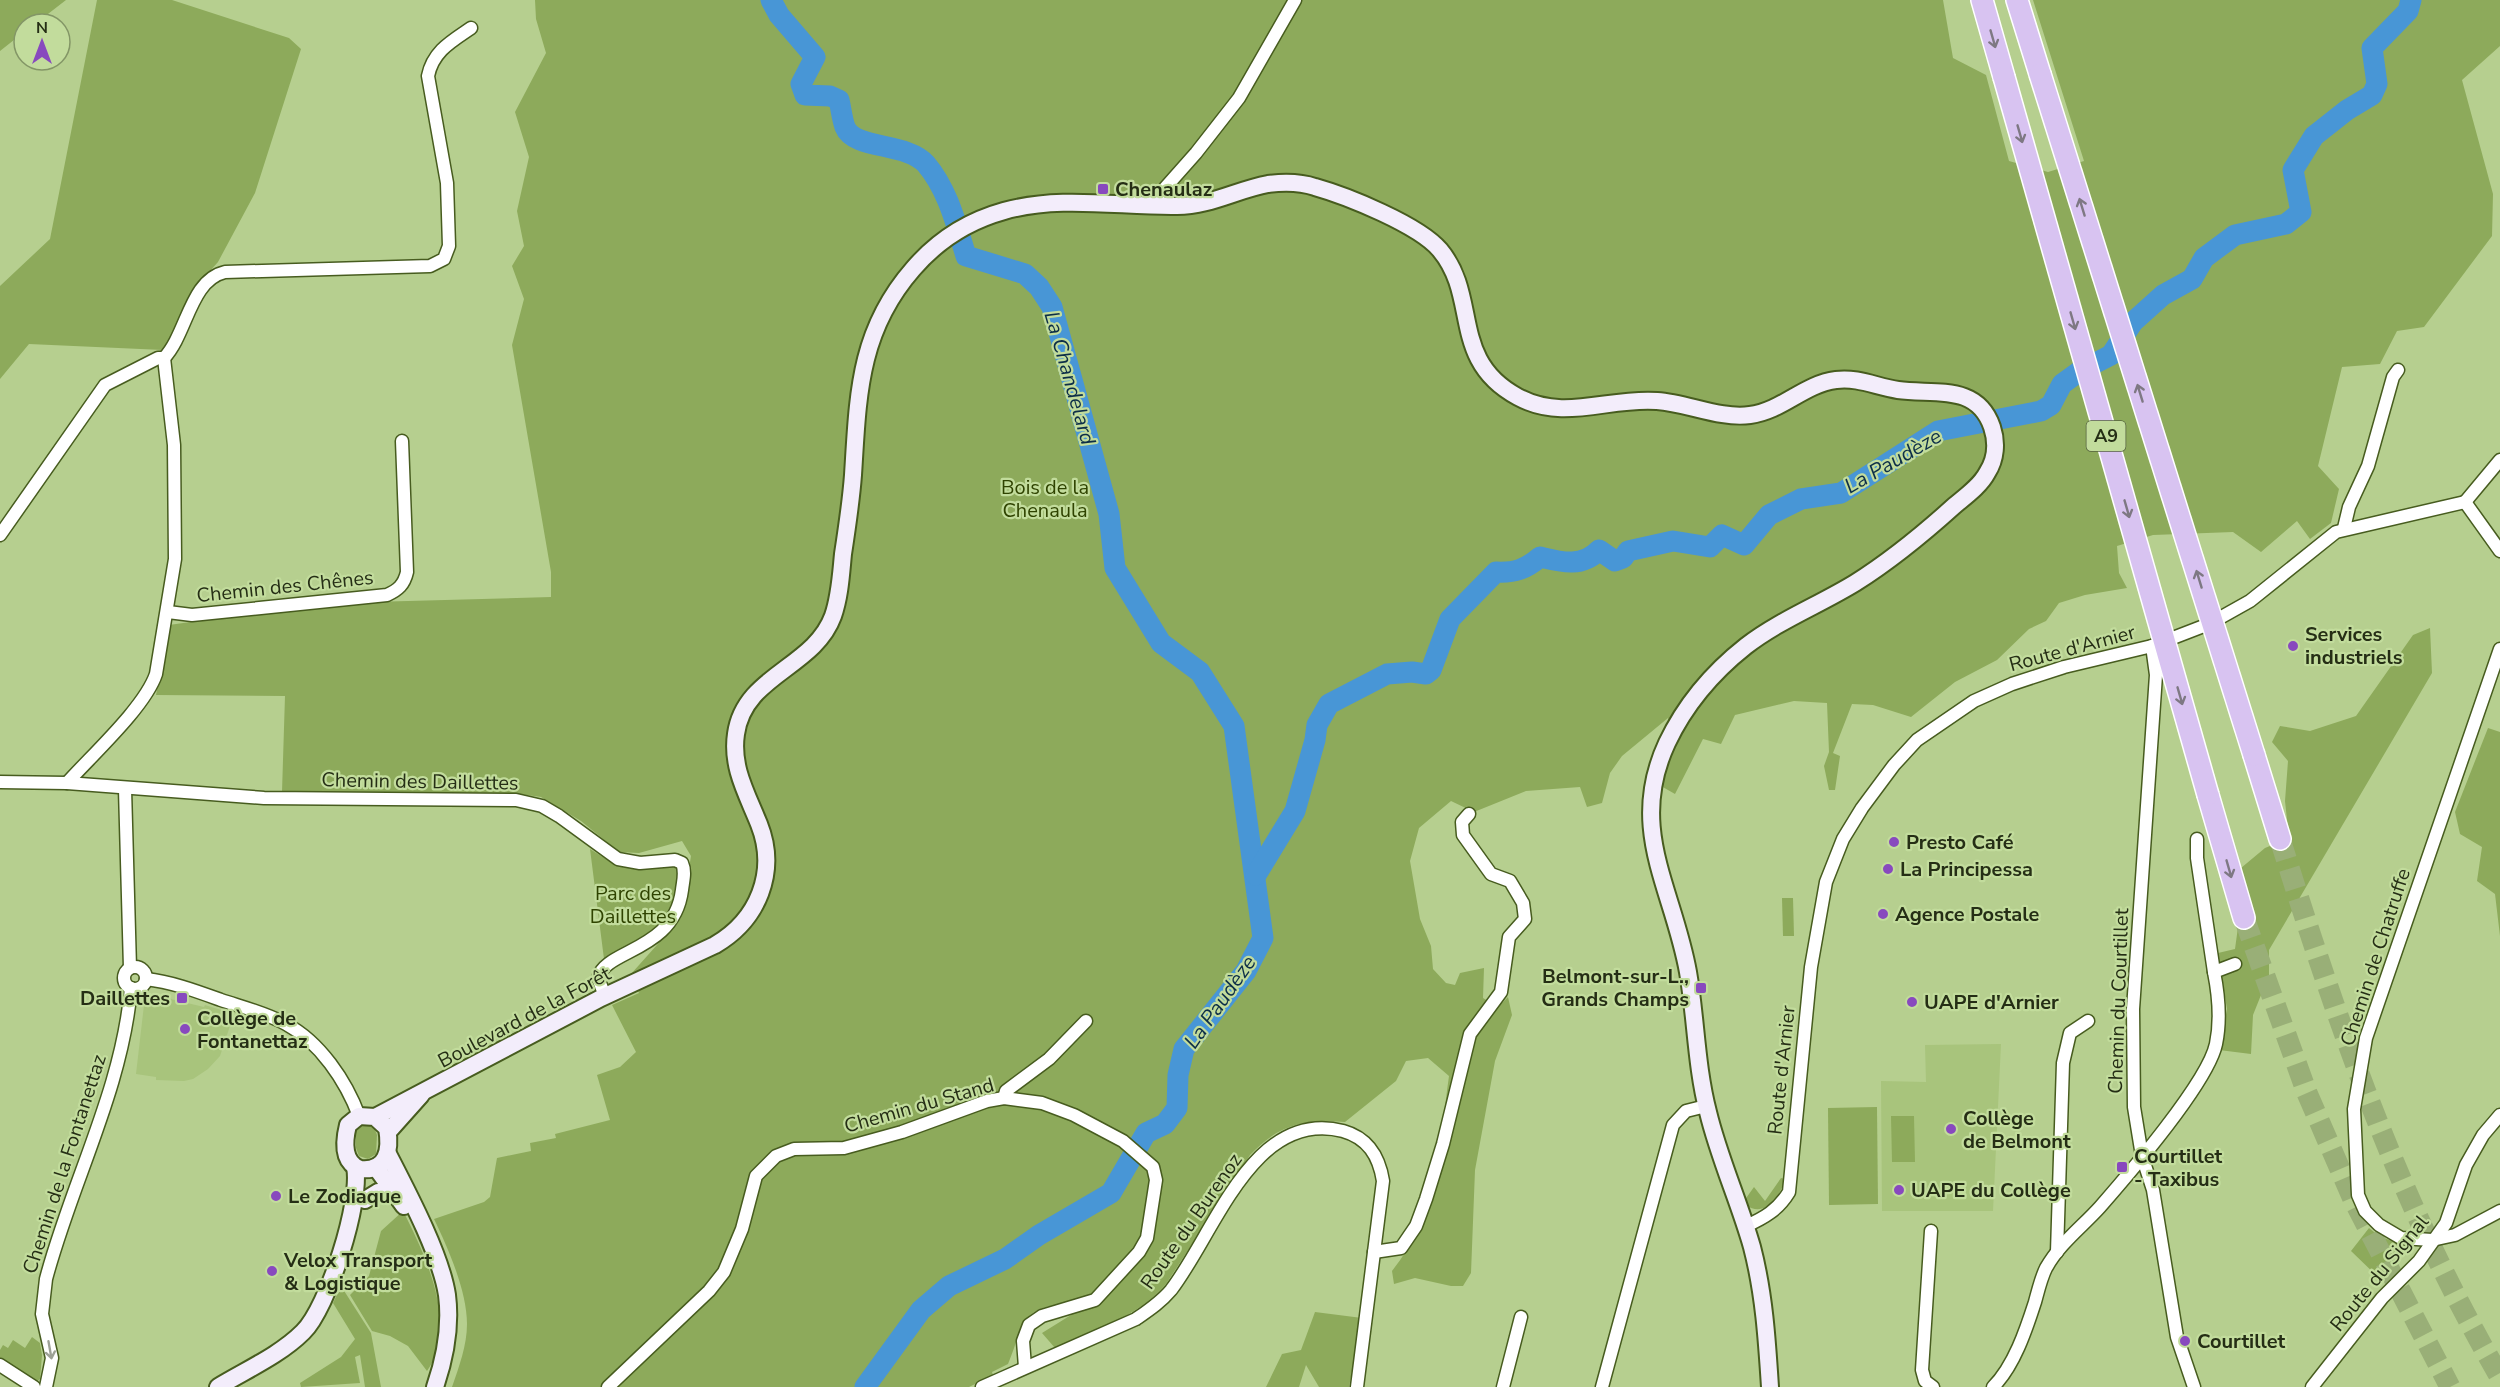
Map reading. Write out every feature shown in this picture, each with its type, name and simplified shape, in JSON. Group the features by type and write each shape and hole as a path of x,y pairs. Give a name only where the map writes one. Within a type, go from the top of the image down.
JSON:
{"highway":[{"name":"A9","path":"1982,0 2244,918"},
{"name":"A9","path":"2017,0 2280,839"}],"street":[{"path":"1149,206 1196,153 1239,98 1295,0"},
{"path":"0,535 105,385 158,358 164,358 173,348 204,284 214,274 430,266 444,259 448,246 447,183 428,76 433,59 444,46 471,28"},
{"name":"Boulevard de la Forêt","path":"367,1116 421,1095 604,996 646,978 731,935 757,902 765,877 766,851 736,762 736,734 740,716 756,690 820,638 836,606 847,529 857,389 866,354 884,307 910,272 940,242 959,230 1002,212 1031,205 1066,203 1149,206 1205,205 1270,184 1300,184 1348,200 1418,232 1437,246 1454,272 1471,347 1488,375 1515,396 1548,409 1589,408 1637,400 1664,401 1731,416 1758,414 1780,406 1807,389 1834,380 1862,380 1893,390 1958,393 1976,403 1988,416 1995,434 1995,455 1988,472 1977,485 1922,535 1856,582 1779,623 1740,650 1700,690 1666,745 1656,770 1651,796 1650,819 1653,843 1688,970 1698,1061 1706,1106"},
{"path":"67,783 152,685 168,612 175,566 174,445 164,358"},
{"path":"2344,528 2349,507 2367,466 2393,377 2398,370"},
{"name":"Chemin des Chênes","path":"168,612 192,615 387,595 395,592 405,580 407,572 402,441"},
{"path":"2500,460 2465,502 2500,551"},
{"name":"Route d'Arnier","path":"1746,1226 1766,1217 1782,1204 1789,1192 1811,967 1826,882 1843,839 1862,808 1894,765 1917,740 1974,701 2012,684 2064,667 2152,646 2209,624 2250,601 2308,552 2344,528 2465,502"},
{"name":"Chemin du Courtillet","path":"2152,646 2156,675 2132,1055 2134,1107 2142,1156 2153,1190 2177,1337 2194,1387"},
{"name":"Chemin de Chatruffe","path":"2500,649 2366,1038 2354,1109 2358,1195 2365,1211 2379,1225 2401,1238 2432,1240 2455,1235 2500,1211"},
{"name":"Chemin des Daillettes","path":"0,782 67,783 264,798 516,800 542,806 618,859 640,863 675,860 682,863 685,869 681,896 676,910 659,936 603,967 598,978 604,996"},
{"path":"124,789 130,968 124,980 131,988 141,987 146,979"},
{"path":"1374,1252 1401,1248 1416,1226 1443,1144 1470,1034 1501,992 1509,937 1525,918 1523,903 1510,881 1491,874 1463,835 1462,822 1469,814"},
{"path":"1993,1387 2001,1378 2028,1325 2045,1269 2057,1252 2099,1208 2142,1156 2197,1082 2216,1047 2220,1005 2197,858 2198,839"},
{"path":"2214,972 2235,964"},
{"path":"130,968 141,969 146,979"},
{"path":"146,979 169,982 286,1024 315,1046 367,1116 384,1123 388,1132 388,1154 439,1264 447,1295 444,1360 435,1387"},
{"name":"Chemin de la Fontanettaz","path":"46,1387 52,1358 42,1314 49,1270 115,1077 128,1017 131,988"},
{"path":"1004,1098 1006,1091 1049,1059 1086,1021"},
{"path":"2057,1252 2063,1063 2070,1033 2088,1021"},
{"name":"Boulevard de la Forêt","path":"388,1132 421,1095"},
{"name":"Chemin du Stand","path":"608,1387 709,1291 724,1272 742,1229 756,1176 776,1156 794,1149 844,1148 902,1132 987,1101 1004,1098 1042,1103 1074,1115 1123,1141 1153,1167 1156,1180 1147,1238 1139,1252 1095,1300 1042,1316 1029,1325 1023,1341 1025,1367"},
{"path":"1602,1387 1673,1125 1686,1111 1706,1106 1746,1226 1760,1281 1770,1387"},
{"name":"Route du Signal","path":"2312,1387 2382,1298 2419,1261 2446,1223 2466,1165 2483,1135 2500,1115"},
{"path":"367,1116 348,1125 345,1143 348,1158 367,1168 395,1193 421,1225"},
{"name":"Route du Burenoz","path":"982,1387 1129,1322 1154,1307 1183,1273 1250,1168 1280,1139 1301,1130 1321,1128 1356,1134 1380,1161 1383,1181 1357,1387"},
{"path":"218,1387 275,1353 310,1326 325,1294 350,1222 357,1177 367,1168 384,1162 388,1154"},
{"path":"365,1200 367,1168"},
{"path":"350,1222 365,1200 378,1192 395,1193"},
{"path":"1931,1231 1922,1370 1925,1382 1933,1387"},
{"path":"1503,1387 1521,1317"},
{"path":"0,1365 34,1387"}],"shaded area":[{"name":"Collège de Fontanettaz","path":"151,997 162,997 204,1007 205,1005 234,1014 220,1056 208,1069 193,1079 156,1080 156,1077 136,1074 144,1005"},
{"path":"2001,1044 1993,1211 1882,1211 1881,1081 1926,1082 1925,1045"}],"green space":[{"path":"0,0 66,0 50,12 12,12 12,42 0,51"},
{"path":"97,0 172,0 289,38 301,49 255,193 218,262 201,281 163,350 29,344 0,379 0,286 50,239"},
{"name":"Bois de la Chenaula","path":"535,0 1943,0 1953,58 1986,75 2009,161 2048,172 2084,161 2033,0 2500,0 2500,46 2462,80 2493,194 2492,236 2424,327 2397,331 2380,364 2342,367 2318,466 2339,489 2331,523 2310,539 2297,521 2261,552 2233,532 2153,535 2117,546 2119,573 2127,588 2085,595 2059,603 2046,621 2029,629 1997,660 1955,682 1911,717 1873,705 1852,704 1833,753 1840,756 1835,790 1829,790 1824,766 1829,752 1827,703 1794,701 1735,715 1721,744 1703,739 1675,794 1661,786 1673,749 1668,718 1622,756 1610,773 1602,803 1587,807 1580,787 1526,791 1474,812 1451,801 1419,828 1410,861 1420,919 1431,946 1433,969 1446,983 1455,985 1460,973 1484,968 1483,998 1498,1007 1508,997 1512,1015 1495,1061 1475,1170 1471,1273 1463,1286 1451,1286 1415,1278 1394,1284 1392,1271 1408,1249 1419,1226 1428,1202 1439,1153 1449,1076 1428,1058 1406,1061 1396,1081 1345,1122 1305,1123 1271,1136 1250,1155 1166,1284 1142,1305 1115,1322 1055,1348 1042,1333 1071,1315 1065,1304 1038,1310 1024,1322 1008,1364 992,1372 993,1375 969,1387 452,1387 466,1340 466,1311 456,1270 434,1219 484,1202 490,1197 497,1158 531,1151 530,1143 556,1138 555,1134 610,1120 597,1075 620,1067 636,1052 612,1005 639,993 631,974 681,918 691,856 682,841 639,853 619,852 581,821 541,797 513,793 282,792 285,696 156,695 169,625 269,611 371,602 551,597 551,572 512,345 524,299 512,266 524,246 517,211 529,157 515,112 546,53 536,19"},
{"path":"2430,628 2432,673 2269,950 2269,975 2253,1015 2251,1054 2219,1050 2227,1009 2218,953 2235,949 2238,927 2252,906 2241,868 2265,848 2289,838 2285,801 2288,761 2272,742 2280,726 2310,731 2356,716 2413,635"},
{"path":"2488,728 2500,732 2500,936 2495,894 2477,881 2482,847 2460,834 2455,812"},
{"name":"Parc des Daillettes","path":"590,849 617,866 640,870 679,865 676,903 664,923 656,931 626,950 604,959"},
{"path":"1782,898 1793,898 1794,936 1783,936"},
{"path":"1877,1107 1878,1204 1829,1205 1828,1108"},
{"path":"1891,1116 1914,1116 1915,1162 1892,1162"},
{"path":"365,1124 374,1127 377,1135 376,1154 368,1159 359,1156 356,1148 356,1131"},
{"path":"1781,1178 1785,1179 1780,1192 1766,1207 1753,1209 1746,1205 1744,1201 1754,1187 1765,1201"},
{"path":"403,1211 429,1268 439,1311 440,1333 436,1353 427,1371 408,1346 390,1336 372,1331 350,1295 369,1276 381,1231"},
{"path":"2369,1228 2379,1236 2397,1243 2398,1260 2379,1278 2351,1251"},
{"path":"341,1286 371,1333 381,1387 365,1387 360,1355 355,1357 360,1383 301,1387 300,1383 341,1357 355,1339 333,1303"},
{"path":"1315,1312 1362,1318 1349,1387 1319,1387 1306,1365 1299,1387 1266,1387 1282,1354 1301,1350"},
{"path":"32,1337 40,1343 42,1355 40,1379 35,1383 0,1360 0,1350 3,1345 8,1348 13,1340 25,1348"}],"waterway":[{"name":"La Chandelard","path":"771,0 779,15 815,57 801,84 805,95 830,96 839,100 844,124 850,134 870,143 907,152 926,164 946,196 966,256 1025,274 1039,287 1052,307 1109,514 1115,568 1161,643 1200,672 1234,726 1263,938 1246,971 1184,1049 1178,1075 1177,1108 1165,1124 1146,1133 1111,1193 1039,1235 1005,1259 949,1286 921,1310 865,1387"},
{"name":"La Paudèze","path":"1256,875 1295,811 1317,725 1329,704 1387,674 1412,672 1426,674 1431,670 1450,619 1496,572 1520,569 1540,557 1563,562 1578,561 1592,556 1599,550 1615,561 1623,558 1628,551 1673,541 1710,547 1722,535 1744,545 1769,515 1801,499 1841,493 1938,431 2041,411 2051,405 2062,384 2080,371 2111,355 2133,322 2163,295 2192,279 2204,258 2235,235 2286,224 2301,212 2293,170 2314,136 2347,110 2372,95 2377,84 2372,48 2408,11 2411,0"}],"tunnel":[{"path":"2280,839 2349,1047 2402,1181 2464,1312 2500,1377"},
{"path":"2244,918 2307,1093 2353,1199 2450,1387"}],"place":[{"name":"Chenaulaz","path":"1103,189"},
{"name":"Services industriels","path":"2293,646"},
{"name":"Presto Café","path":"1894,842"},
{"name":"La Principessa","path":"1888,869"},
{"name":"Agence Postale","path":"1883,914"},
{"name":"Belmont-sur-L., Grands Champs","path":"1701,988"},
{"name":"Daillettes","path":"182,998"},
{"name":"UAPE d'Arnier","path":"1912,1002"},
{"name":"Collège de Fontanettaz","path":"185,1029"},
{"name":"Collège de Belmont","path":"1951,1129"},
{"name":"Courtillet - Taxibus","path":"2122,1167"},
{"name":"UAPE du Collège","path":"1899,1190"},
{"name":"Le Zodiaque","path":"276,1196"},
{"name":"Velox Transport & Logistique","path":"272,1271"},
{"name":"Courtillet","path":"2185,1341"}]}
